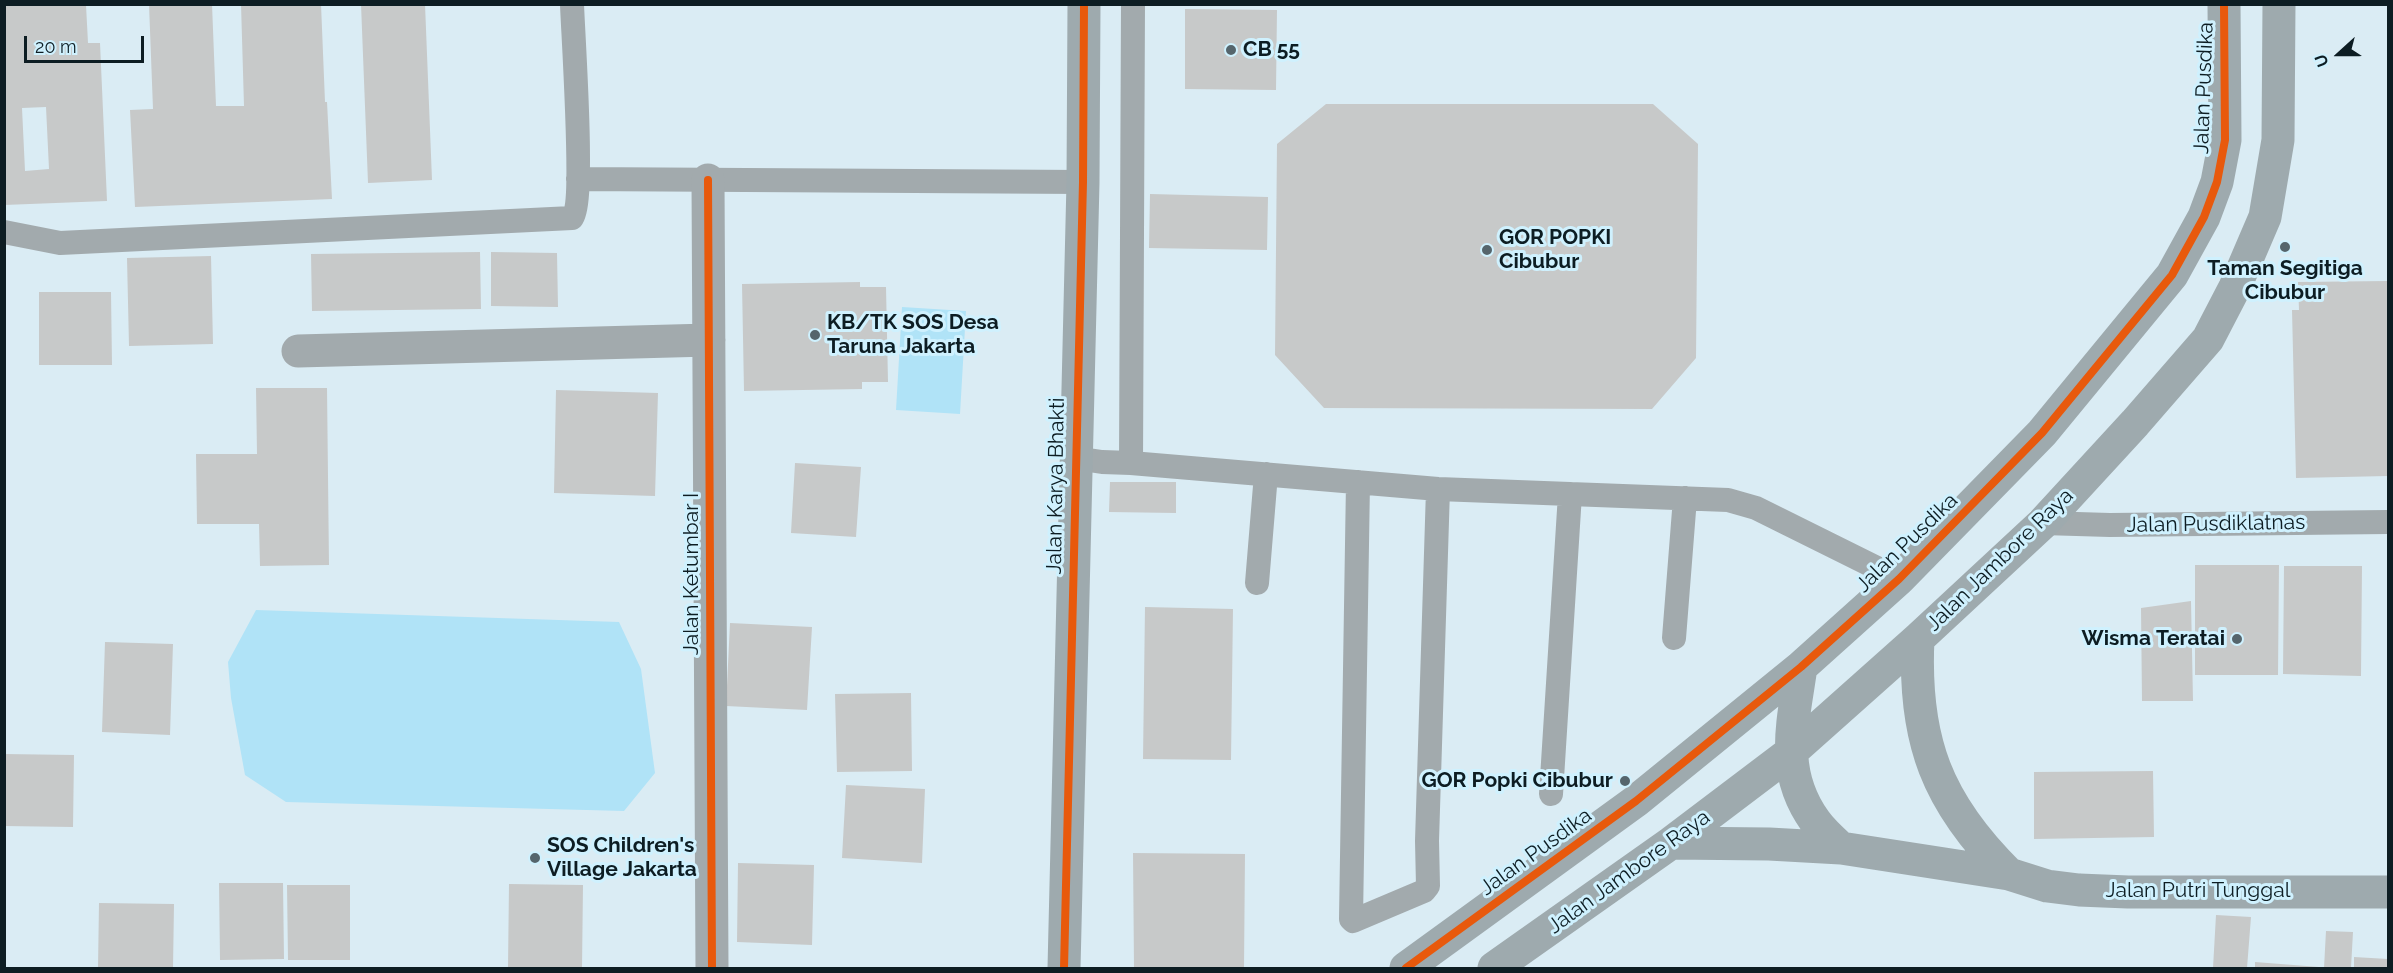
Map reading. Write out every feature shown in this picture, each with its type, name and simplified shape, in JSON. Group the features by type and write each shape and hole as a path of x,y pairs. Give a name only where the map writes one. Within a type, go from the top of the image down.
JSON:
{"street":[{"name":"Jalan Karya Bhakti","path":"1064,969 1083,182 1084,4"},
{"name":"Jalan Pusdika","path":"1406,969 1636,801 1801,667 1899,579 2042,433 2172,275 2204,218 2217,182 2225,140 2224,4"},
{"name":"Jalan Jambore Raya","path":"1494,969 1671,843 1790,753 2043,523 2208,339 2235,287 2265,218 2278,140 2279,4"},
{"name":"Jalan Ketumbar I","path":"708,180 712,969"},
{"path":"298,351 709,340"},
{"name":"Jalan Putri Tunggal","path":"1918,639 1916,676 1919,714 1938,777 1960,818 1983,848 2009,874"},
{"path":"1801,667 1790,753 1792,770 1805,805 1816,823 1841,848"},
{"name":"Jalan Putri Tunggal","path":"1671,843 1769,844 1841,848 2009,874 2047,886 2079,890 2388,892"}],"lane":[{"path":"4,232 60,243 574,217 578,179 572,4"},
{"path":"1131,463 1134,4"},
{"path":"578,179 1083,182"},
{"path":"1075,458 1438,489 1728,500 1756,508 1899,579"},
{"path":"1257,583 1266,474"},
{"path":"1358,482 1351,919 1353,921 1424,891 1428,886 1427,841 1438,489"},
{"path":"1551,794 1570,494"},
{"path":"1674,638 1685,498"},
{"name":"Jalan Pusdiklatnas","path":"2043,523 2122,525 2388,522"}],"shaded area":[{"path":"902,307 966,311 960,414 896,410"},
{"path":"256,610 619,622 641,669 655,773 624,811 286,802 245,775 231,698 228,662"}],"building":[{"path":"149,4 212,4 216,106 244,106 241,4 321,4 332,199 135,207 130,110 153,109"},
{"path":"361,4 425,4 432,180 368,183"},
{"path":"4,5 86,5 88,43 100,43 107,201 4,205","holes":["46,107 49,169 25,171 22,108"]},
{"name":"CB 55","path":"1185,9 1277,10 1276,90 1185,89"},
{"name":"GOR POPKI Cibubur","path":"1326,104 1653,104 1698,144 1696,358 1652,409 1324,408 1275,355 1277,144"},
{"path":"1150,194 1268,197 1267,250 1149,248"},
{"path":"480,252 481,309 312,311 311,254"},
{"path":"491,252 557,253 558,307 491,306"},
{"path":"211,256 213,344 129,346 127,258"},
{"path":"2388,281 2388,476 2296,478 2292,310 2299,310 2298,282"},
{"name":"KB/TK SOS Desa Taruna Jakarta","path":"860,282 860,287 886,287 888,382 862,382 862,389 744,391 742,284"},
{"path":"39,292 111,292 112,365 39,365"},
{"path":"256,388 327,388 329,565 260,566 259,524 197,524 196,454 257,454"},
{"path":"556,390 658,393 655,496 554,493"},
{"path":"795,463 861,467 856,537 791,533"},
{"path":"1110,482 1176,482 1176,513 1109,512"},
{"name":"Wisma Teratai","path":"2195,565 2279,565 2278,675 2195,675"},
{"path":"2284,566 2362,566 2361,676 2283,674"},
{"path":"2191,601 2193,701 2142,701 2141,608"},
{"path":"1145,607 1233,609 1231,760 1143,759"},
{"path":"730,623 812,627 807,710 726,706"},
{"path":"105,642 173,644 170,735 102,732"},
{"path":"911,693 912,771 837,772 835,694"},
{"path":"4,754 74,755 73,827 4,826"},
{"path":"2153,771 2154,837 2034,839 2034,772"},
{"path":"846,785 925,789 922,863 842,858"},
{"path":"1133,853 1245,854 1244,968 1134,968"},
{"path":"738,863 814,865 812,945 737,942"},
{"path":"219,883 283,883 284,959 220,960"},
{"path":"509,884 583,885 582,968 508,967"},
{"path":"287,885 350,885 350,960 288,960"},
{"path":"99,903 174,904 173,968 98,968"},
{"path":"2216,915 2251,917 2247,968 2213,968"},
{"path":"2326,931 2353,932 2351,968 2324,968"},
{"path":"2354,957 2388,959 2388,968 2354,968"},
{"path":"2255,962 2319,967 2319,968 2255,968"}],"cycle path":[{"path":"1064,968 1083,182 1084,4"},
{"path":"1406,968 1636,801 1801,667 1899,579 2042,433 2172,275 2204,217 2217,182 2225,140 2224,4"},
{"path":"708,180 712,968"}],"place":[{"name":"CB 55","path":"1231,50"},
{"name":"Taman Segitiga Cibubur","path":"2285,247"},
{"name":"GOR POPKI Cibubur","path":"1487,250"},
{"name":"KB/TK SOS Desa Taruna Jakarta","path":"815,335"},
{"name":"Wisma Teratai","path":"2237,639"},
{"name":"GOR Popki Cibubur","path":"1625,781"},
{"name":"SOS Children's Village Jakarta","path":"535,858"}]}
